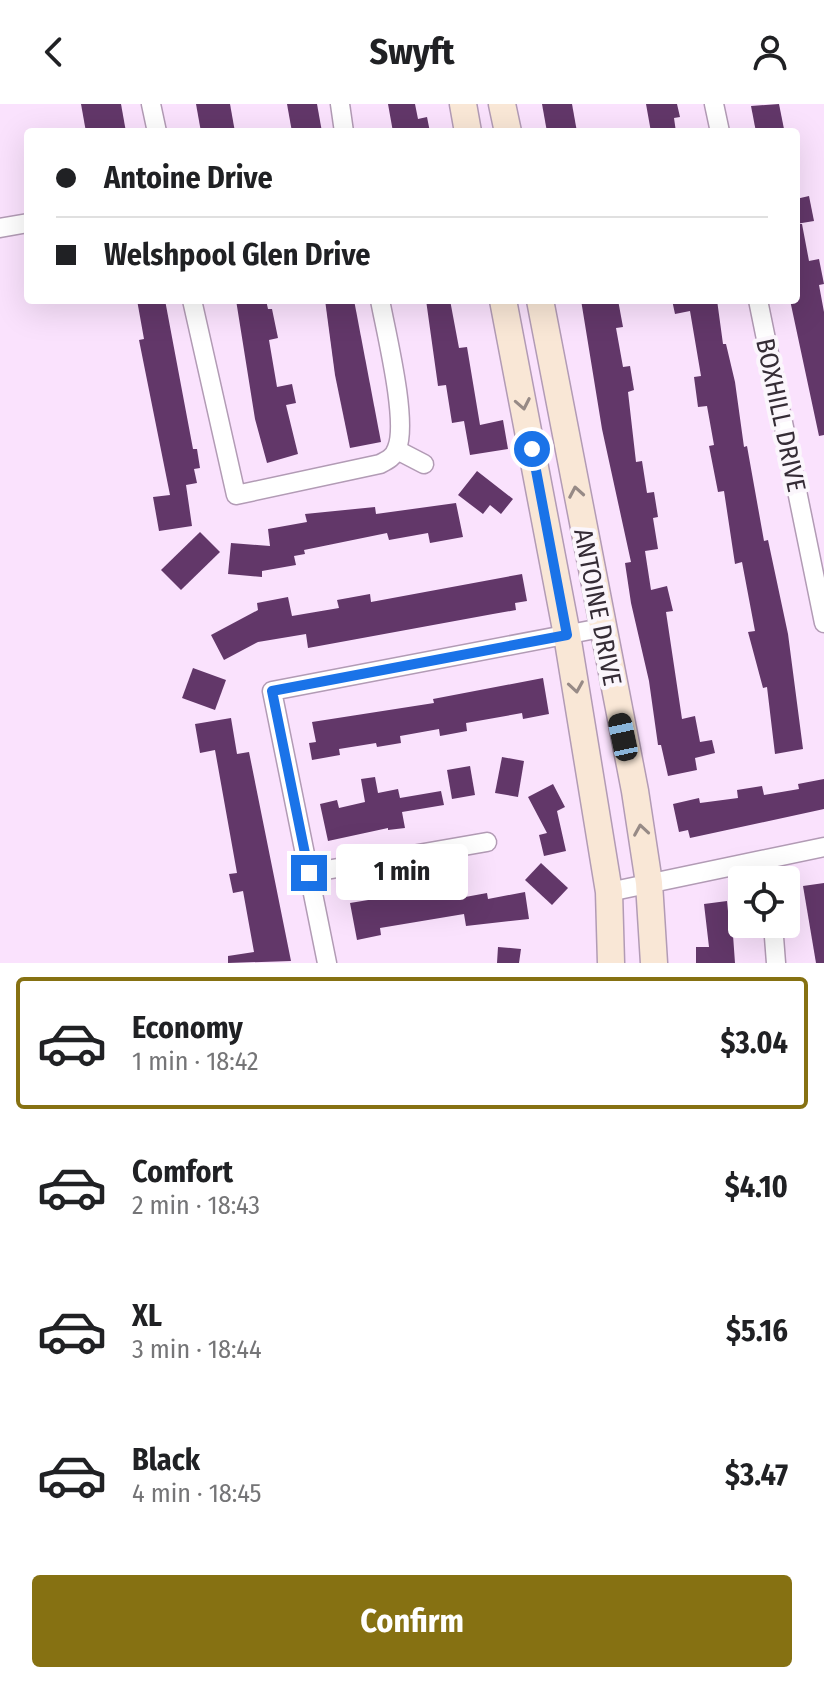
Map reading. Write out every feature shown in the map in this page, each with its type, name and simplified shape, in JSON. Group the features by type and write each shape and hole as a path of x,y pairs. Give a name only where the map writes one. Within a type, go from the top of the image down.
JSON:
{"main road":[{"path":"463,104 467,128"},
{"path":"502,104 507,128"},
{"name":"ANTOINE DRIVE","path":"504,304 567,635 609,892 611,963"},
{"name":"ANTOINE DRIVE","path":"541,304 649,883 654,963"},
{"path":"514,355 550,349"}],"street":[{"path":"151,104 156,128"},
{"path":"340,104 343,128"},
{"path":"714,104 719,128"},
{"path":"0,228 24,224"},
{"path":"193,304 236,495 380,464 397,450 400,424 381,304"},
{"name":"BOXHILL DRIVE","path":"759,304 824,623"},
{"path":"397,450 424,464"},
{"path":"327,963 272,691 601,628"},
{"path":"309,873 487,842"},
{"path":"777,866 824,847"},
{"path":"609,892 649,883 728,874"},
{"path":"774,938 776,963"}],"building":[{"path":"81,104 121,104 125,128 85,128"},
{"path":"196,104 230,104 234,128 200,128"},
{"path":"287,104 317,104 321,128 291,128"},
{"path":"388,104 415,104 418,119 427,117 429,128 392,128"},
{"path":"542,104 572,104 576,128 546,128"},
{"path":"646,104 677,104 680,117 674,118 675,128 650,128"},
{"path":"779,104 784,128 755,128 751,106"},
{"path":"809,196 814,221 800,223 800,198"},
{"path":"800,224 809,261 819,259 824,284 819,285 824,312 824,435 819,436 791,304 800,304"},
{"path":"138,304 166,304 193,449 197,449 200,468 194,469 197,483 186,485 192,526 159,531 153,497 170,495 139,340 144,339"},
{"path":"237,304 267,304 268,309 272,309 278,338 269,340 277,387 292,384 296,403 286,405 298,454 267,463 255,419"},
{"path":"326,304 355,304 381,442 350,448 335,375"},
{"path":"427,304 451,304 459,348 467,347 480,425 503,420 508,449 470,455 464,421 452,423 446,385 438,386"},
{"path":"582,304 619,304 623,327 616,328 623,367 630,366 634,390 628,392 636,462 642,461 647,493 654,492 658,517 653,518 658,549 645,551 651,590 667,586 673,611 666,612 682,719 695,716 700,742 712,740 715,753 695,758 697,770 668,776 661,745 658,745 649,681 625,563 631,562 602,429"},
{"path":"673,304 718,304 764,541 768,540 788,634 803,749 775,754 767,687 763,688 748,632 755,631 742,562 735,564 724,491 718,492 709,446 714,445 707,406 698,407 694,377 701,376 690,311 675,314"},
{"path":"477,471 513,499 501,514 490,505 483,514 458,495"},
{"path":"456,503 463,537 430,543 428,533 389,540 387,533 304,550 305,554 294,556 296,565 262,571 262,577 228,574 231,543 270,546 268,529 307,522 305,514 375,507 376,514"},
{"path":"200,532 220,552 181,590 161,570"},
{"path":"522,574 527,601 515,603 516,610 308,648 306,634 258,642 224,660 211,635 258,610 257,603 288,597 292,616 339,608 337,600 370,594 371,602"},
{"path":"193,668 226,680 215,710 182,698"},
{"path":"543,678 549,714 523,719 522,713 466,723 467,731 440,736 439,729 400,736 401,743 377,747 376,743 339,749 340,755 312,760 309,743 316,742 312,722 434,703 433,699"},
{"path":"231,718 237,754 249,752 291,961 228,963 228,956 254,952 243,891 233,893 229,874 237,873 215,750 200,753 195,724"},
{"path":"502,757 524,761 518,797 495,793"},
{"path":"470,766 475,795 452,799 447,770"},
{"path":"375,777 378,793 398,789 400,798 441,791 444,805 402,812 405,828 388,828 328,841 320,804 337,800 339,808 365,802 361,779"},
{"path":"824,779 824,809 690,838 688,830 679,832 673,804 699,798 700,803 738,798 737,790 762,786 764,795 799,789 798,784"},
{"path":"553,784 565,807 557,811 566,851 544,856 539,835 547,833 528,797"},
{"path":"541,863 568,888 552,905 525,880"},
{"path":"824,883 824,963 816,963 803,886"},
{"path":"447,887 449,900 487,893 488,899 525,892 529,919 466,926 464,914 380,928 381,935 357,940 350,903"},
{"path":"727,901 728,938 733,938 735,963 696,963 696,947 709,947 704,904"},
{"path":"498,947 521,949 519,963 497,963"}],"route":[{"path":"309,873 272,691 567,635 532,449"}]}
